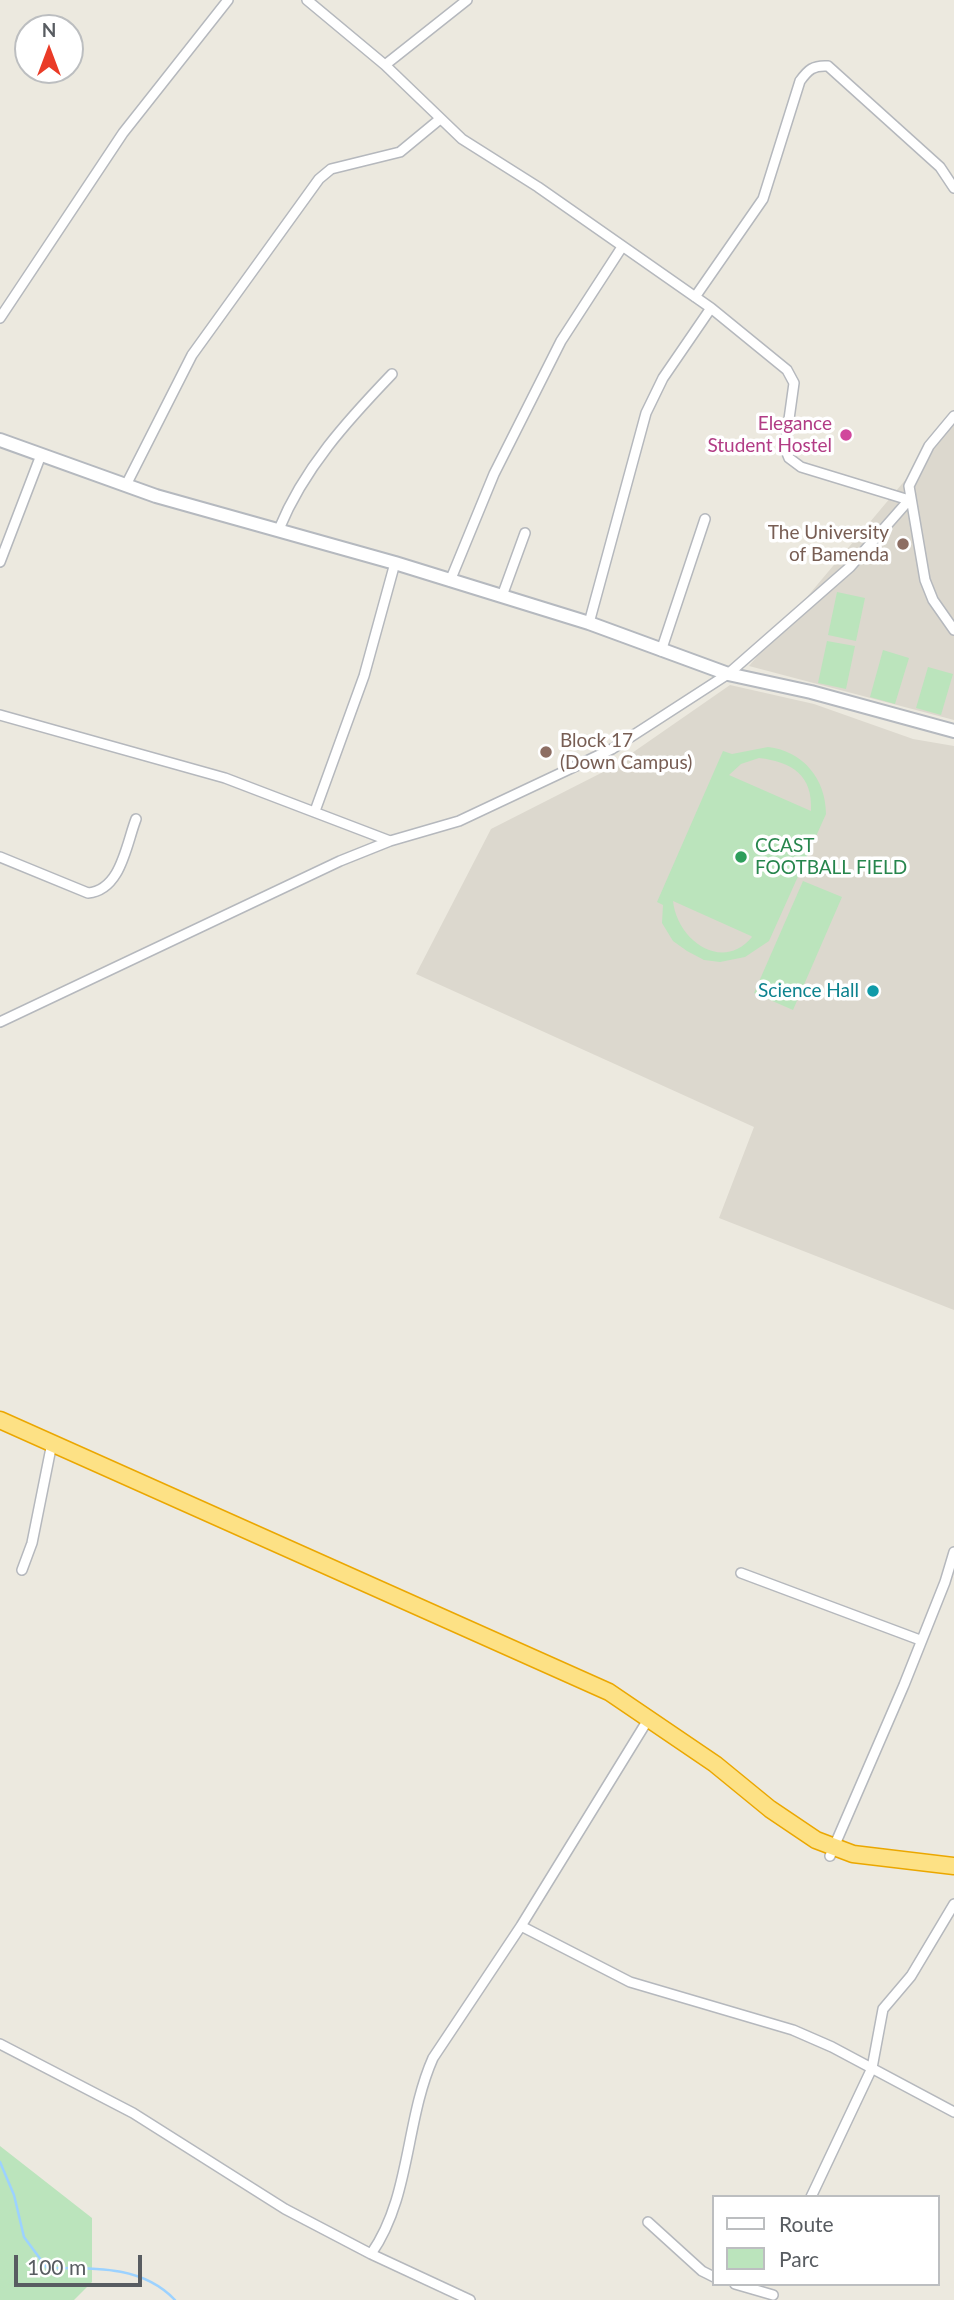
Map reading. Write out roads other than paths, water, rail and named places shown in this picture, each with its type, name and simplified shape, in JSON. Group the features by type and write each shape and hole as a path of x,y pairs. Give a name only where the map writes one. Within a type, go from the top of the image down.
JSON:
{"highway":[{"path":"0,1420 609,1692 649,1717 702,1758 715,1764 832,1852 885,1867 954,1874"},
{"path":"832,1852 954,1866"}],"street":[{"path":"0,318 123,133 228,0"},
{"path":"307,0 385,65 462,139 538,187 711,308 787,370 794,383 785,448 789,458 800,467 909,500"},
{"path":"385,65 467,0"},
{"path":"695,297 764,199 800,81 809,70 818,65 828,66 940,167 954,188"},
{"path":"126,485 192,355 319,178 331,169 400,152 440,119"},
{"path":"450,581 494,474 561,341 622,247"},
{"path":"589,623 646,412 663,379 711,308"},
{"path":"279,529 286,512 332,437 392,374"},
{"path":"954,416 917,466 909,486 909,500 925,580 933,600 954,630"},
{"path":"0,440 126,485 589,623 728,674 811,692 954,731"},
{"path":"0,562 41,455"},
{"path":"0,1022 340,861 390,841 458,821 612,749 728,674 850,567 909,500"},
{"path":"661,651 705,519"},
{"path":"502,596 525,533"},
{"path":"315,811 365,677 395,563"},
{"path":"0,715 225,778 390,841"},
{"path":"0,857 88,893 101,892 113,881 136,819"},
{"path":"22,1570 32,1543 52,1443"},
{"path":"832,1852 946,1582 954,1552"},
{"path":"741,1573 920,1640"},
{"path":"371,2254 391,2219 423,2080 433,2058 521,1926 649,1717"},
{"path":"812,2195 872,2068 883,2009 911,1976 954,1904"},
{"path":"521,1926 629,1982 793,2030 954,2112"},
{"path":"0,2045 133,2113 285,2209 371,2254 470,2300"},
{"path":"648,2222 702,2271 712,2276"},
{"path":"741,2286 772,2298"}],"waterway":[{"path":"0,2162 14,2195 24,2237 47,2268 99,2269 132,2274 148,2280 175,2300"}],"place":[{"name":"Elegance Student Hostel","path":"846,435"},
{"name":"The University of Bamenda","path":"903,544"},
{"name":"Block 17 (Down Campus)","path":"546,752"},
{"name":"CCAST FOOTBALL FIELD","path":"741,857"},
{"name":"Science Hall","path":"873,991"}]}
